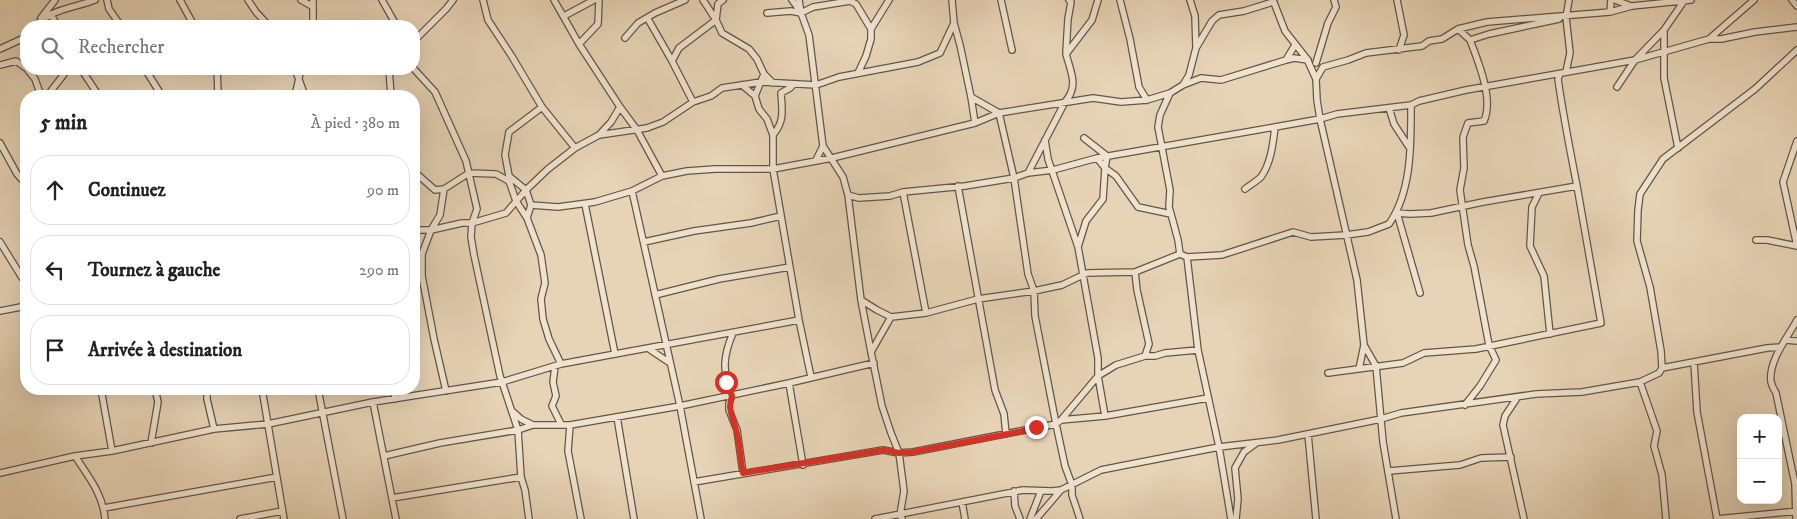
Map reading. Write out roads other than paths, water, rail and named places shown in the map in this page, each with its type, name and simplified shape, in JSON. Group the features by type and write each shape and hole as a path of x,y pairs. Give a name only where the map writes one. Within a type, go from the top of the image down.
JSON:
{"street":[{"path":"40,20 55,0"},
{"path":"40,20 51,14 95,0"},
{"path":"107,0 109,9 117,20"},
{"path":"180,0 191,20"},
{"path":"248,0 263,20"},
{"path":"301,0 312,3 313,20"},
{"path":"382,0 392,20"},
{"path":"420,35 453,0"},
{"path":"554,0 579,44 637,130 662,176"},
{"path":"564,16 594,0"},
{"path":"579,44 598,24 599,0"},
{"path":"625,38 638,23 648,19 655,13 685,0"},
{"path":"703,0 722,33 749,49 757,59 764,74 773,84"},
{"path":"792,0 801,13 809,35 823,146 844,177 848,195 861,300 871,352 882,406 899,453 904,491 901,517"},
{"path":"800,0 801,13"},
{"path":"767,13 791,11 801,13 812,7 850,0 856,4 871,29 871,39 866,56 858,73"},
{"path":"871,29 889,0"},
{"path":"952,0 954,23 971,97 974,123"},
{"path":"1001,0 1012,50"},
{"path":"1028,173 1065,102 1072,94 1074,86 1066,54 1069,0"},
{"path":"1066,54 1092,20 1098,0"},
{"path":"1120,0 1139,87 1146,100"},
{"path":"1190,0 1195,16 1196,48"},
{"path":"1316,63 1328,22 1336,7 1334,0"},
{"path":"1397,0 1404,35 1399,50"},
{"path":"1328,373 1403,363 1424,353 1476,349 1601,323 1558,79 1563,73 1570,53 1566,17 1569,0"},
{"path":"1610,12 1611,0"},
{"path":"1615,0 1632,6"},
{"path":"1470,40 1489,34 1553,22 1578,14 1610,12 1632,6 1691,0"},
{"path":"1709,39 1754,0"},
{"path":"1792,0 1797,6"},
{"path":"485,1 488,20 542,107 575,148"},
{"path":"672,61 678,48 716,20 720,1"},
{"path":"1183,84 1189,75 1196,48 1212,21 1220,15 1244,11 1273,1 1285,31 1306,59 1316,79 1320,119 1357,280 1364,345 1359,369"},
{"path":"1616,87 1635,60 1664,30 1684,1"},
{"path":"51,14 54,20"},
{"path":"1316,79 1323,67 1348,60 1366,52 1399,50 1422,46 1429,41 1442,39 1458,29 1487,22 1566,17"},
{"path":"648,19 693,102"},
{"path":"599,135 647,128 663,122 693,102 711,96 722,88 761,82 816,85 839,77 879,70 904,63 918,62 940,53 954,23"},
{"path":"848,195 866,198 890,196 903,192 1014,178 1028,173 1054,170 1107,156 1162,148 1338,114 1411,105 1419,101 1485,87 1635,60 1709,39 1721,39 1755,32 1797,27"},
{"path":"1458,29 1470,40 1485,87 1487,114 1484,121 1468,124 1463,137 1464,168 1460,190 1468,246 1474,266 1489,345 1496,360 1480,386 1465,405"},
{"path":"1664,30 1664,78 1678,148"},
{"path":"0,50 20,40"},
{"path":"1286,60 1295,45"},
{"path":"1036,519 1062,490 1101,470 1220,447 1308,434 1401,413 1536,394 1582,392 1640,382 1660,374 1662,368 1661,351 1650,287 1637,240 1640,194 1663,160 1755,89 1797,50"},
{"path":"531,205 558,207 585,204 632,191 662,176 687,171 773,169 832,158 974,123 999,113 1094,98 1121,102 1146,100 1170,93 1183,84 1201,78 1221,80 1294,58 1306,59 1323,67"},
{"path":"0,64 16,61 20,64"},
{"path":"755,96 764,74"},
{"path":"32,75 39,90"},
{"path":"52,90 64,75"},
{"path":"84,75 95,90"},
{"path":"149,75 158,90"},
{"path":"217,75 218,90"},
{"path":"389,75 391,90"},
{"path":"419,75 435,92 469,173 477,209 472,223 477,275 502,382 518,430 521,477 529,519"},
{"path":"296,90 298,77"},
{"path":"298,77 303,90"},
{"path":"742,84 755,96 759,109 767,119 773,135 773,169 799,320 811,377"},
{"path":"773,135 781,126 781,93 794,84"},
{"path":"1170,93 1160,115 1158,127 1170,190 1169,207 1180,254"},
{"path":"971,97 999,113 1014,178 1028,274 1034,291 1035,316 1058,422 1065,466 1072,485 1072,494 1080,519"},
{"path":"861,300 891,317 926,313 978,299 1062,285 1084,274 1135,272 1180,254 1187,257 1222,255 1294,232 1311,237 1368,232 1389,224 1397,213 1408,167 1411,105"},
{"path":"527,218 531,205 526,190 509,176 505,155 509,132 542,107"},
{"path":"420,230 432,230 462,223 472,223 506,213 548,169 575,148 599,135 611,122 620,107"},
{"path":"1389,108 1394,124 1409,147"},
{"path":"1245,190 1260,177 1268,164 1273,148 1275,127"},
{"path":"1084,138 1107,156"},
{"path":"1045,140 1048,159 1054,170 1078,247 1084,274 1098,358 1098,376 1105,416"},
{"path":"1756,240 1767,240 1797,246 1783,182 1797,142"},
{"path":"0,146 20,177"},
{"path":"816,160 823,146"},
{"path":"1078,247 1086,221 1103,199 1107,156"},
{"path":"1097,158 1116,176 1138,207 1171,214"},
{"path":"420,177 435,190 444,189 469,173 496,174 509,181 516,201 527,218 541,255 545,283 541,299 543,319 558,366 553,382 556,396 552,406 561,424"},
{"path":"958,186 995,390 1004,414 1006,434"},
{"path":"1397,213 1431,213 1577,186"},
{"path":"444,189 440,215 422,254 422,276 446,391"},
{"path":"632,191 665,346 680,406 701,517 706,519"},
{"path":"903,192 926,313"},
{"path":"1539,193 1532,207 1530,246 1544,276 1550,334"},
{"path":"585,204 615,354"},
{"path":"1397,213 1420,293"},
{"path":"644,242 781,216"},
{"path":"0,242 20,274"},
{"path":"1187,257 1198,350 1220,447 1231,519"},
{"path":"655,295 719,279 790,267"},
{"path":"1135,272 1149,344 1145,356"},
{"path":"0,311 20,307"},
{"path":"871,352 891,317"},
{"path":"0,473 75,456 112,451 214,429 268,424 373,402 502,382 558,366 615,354 799,320"},
{"path":"1796,519 1796,482 1776,393 1771,381 1780,347 1797,320"},
{"path":"734,333 726,350 726,382 732,396 729,410 736,430 743,473"},
{"path":"1786,340 1797,341"},
{"path":"1364,345 1376,366 1383,442 1396,519"},
{"path":"1662,368 1780,347"},
{"path":"649,349 670,363"},
{"path":"1058,422 1098,376 1116,365 1145,356 1198,350"},
{"path":"1694,362 1697,412 1717,519 1796,511"},
{"path":"384,456 440,443 518,430 533,425 570,425 680,406 874,363"},
{"path":"1640,382 1657,431 1654,446 1662,475 1666,519"},
{"path":"789,383 803,465"},
{"path":"102,395 112,451"},
{"path":"152,443 158,402 156,395"},
{"path":"207,395 214,429"},
{"path":"263,395 284,519"},
{"path":"319,395 343,519"},
{"path":"394,395 395,399"},
{"path":"1518,397 1505,416 1503,425 1524,519"},
{"path":"694,482 884,450 899,453 913,452 1058,422 1105,416 1208,398"},
{"path":"373,402 396,519"},
{"path":"511,410 521,419 533,425"},
{"path":"617,417 634,519"},
{"path":"570,425 568,451 581,519"},
{"path":"1308,434 1316,519"},
{"path":"1236,519 1238,499 1235,468 1244,452 1257,443"},
{"path":"75,456 99,493 105,519"},
{"path":"1388,471 1460,465 1481,458 1511,457"},
{"path":"104,508 277,477"},
{"path":"392,498 521,477"},
{"path":"875,519 901,517 1014,491 1062,490"},
{"path":"1014,491 1015,506 1020,519"},
{"path":"1030,519 1041,491"},
{"path":"962,502 965,519"},
{"path":"240,519 282,511"}]}
